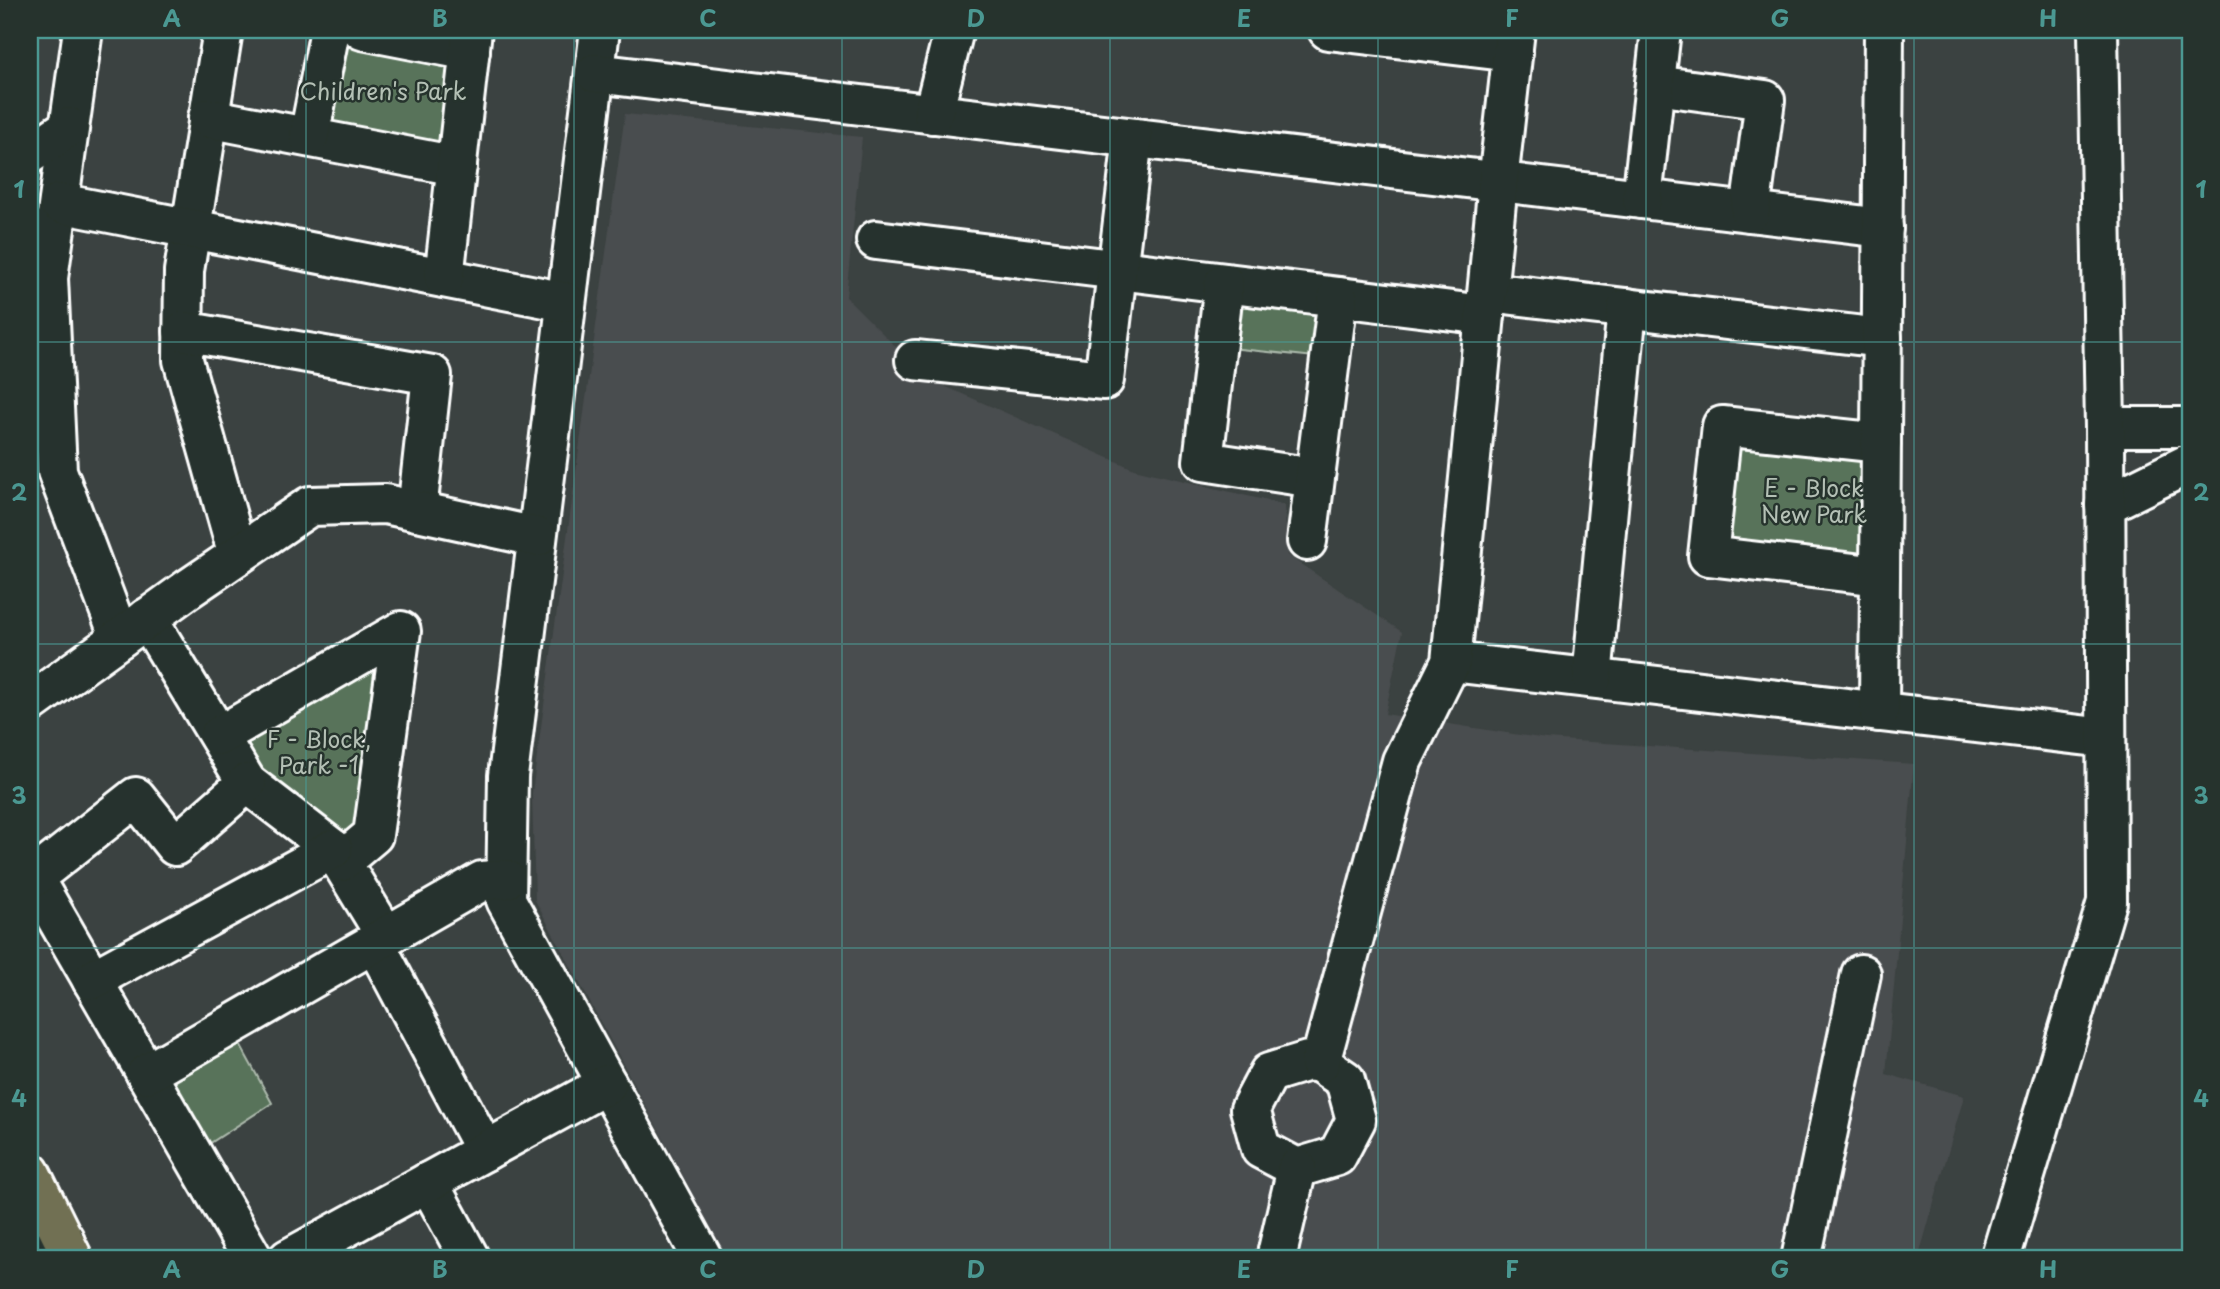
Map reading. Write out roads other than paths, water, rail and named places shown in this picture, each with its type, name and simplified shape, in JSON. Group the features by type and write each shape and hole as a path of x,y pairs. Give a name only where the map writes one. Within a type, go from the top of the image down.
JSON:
{"main road":[{"path":"30,1172 68,1249"}],"street":[{"path":"83,30 40,328 57,471 134,628 219,736 247,783 337,855 485,1151"},
{"path":"223,30 184,271 183,360 238,555"},
{"path":"309,137 330,30"},
{"path":"362,30 471,41 444,278"},
{"path":"600,30 508,776 506,900 704,1259"},
{"path":"933,114 954,30"},
{"path":"1642,199 1661,30"},
{"path":"1879,712 1884,30"},
{"path":"2000,1259 2108,902 2105,426 2098,30"},
{"path":"1320,1063 1402,761 1451,662 1514,41 1352,31"},
{"path":"595,73 1883,228"},
{"path":"1655,85 1765,100 1750,212"},
{"path":"208,118 457,166"},
{"path":"30,154 69,127"},
{"path":"915,360 1104,380 1133,138"},
{"path":"59,203 566,302"},
{"path":"876,240 1338,297 1628,308 1882,338"},
{"path":"1224,283 1203,461 1314,478"},
{"path":"1307,541 1338,297"},
{"path":"1592,678 1628,308"},
{"path":"183,331 432,375 416,511"},
{"path":"1880,576 1708,556 1722,426 1881,443"},
{"path":"2105,426 2190,427"},
{"path":"2105,505 2190,463"},
{"path":"30,703 310,506 385,504 537,537"},
{"path":"92,980 373,835 401,631 219,736"},
{"path":"1451,662 2106,738"},
{"path":"247,783 175,846 136,797 31,875 253,1259"},
{"path":"146,1074 482,881 506,879"},
{"path":"1801,1259 1861,974"},
{"path":"1308,1061 1320,1063 1345,1080 1356,1120 1337,1156 1297,1168 1261,1149 1250,1109 1269,1073 1308,1061"},
{"path":"288,1259 340,1247 428,1182 607,1084"},
{"path":"1276,1259 1297,1168"},
{"path":"428,1182 470,1259"},
{"path":"30,1257 68,1249"}],"park label":[{"name":"Children's Park","path":"383,92"},
{"name":"E - Block New Park","path":"1814,502"},
{"name":"F - Block, Park -1","path":"319,753"}]}
